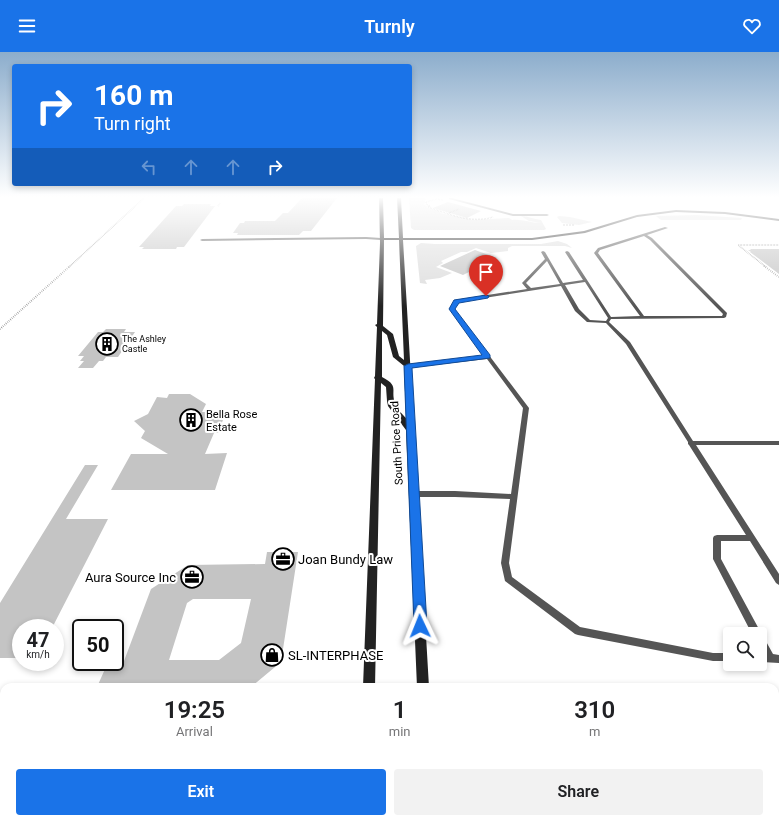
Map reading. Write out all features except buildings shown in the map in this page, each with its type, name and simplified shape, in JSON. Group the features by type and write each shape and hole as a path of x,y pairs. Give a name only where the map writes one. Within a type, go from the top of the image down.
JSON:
{"main road":[{"name":"South Price Road","path":"368,683 381,234"},
{"name":"South Price Road","path":"402,234 423,683"},
{"path":"381,237 532,239 566,234"},
{"path":"378,325 390,334 396,357 408,366"},
{"path":"377,378 387,383 390,388 391,404 410,429"}],"street":[{"path":"202,240 381,237"}],"lane":[{"path":"643,318 596,253 599,249 648,234"},
{"path":"543,252 577,310 589,321 643,318 724,317 725,314 651,239 645,235"},
{"path":"567,252 609,320 628,343 690,443 779,581"},
{"path":"531,290 524,283 547,259"},
{"path":"586,281 456,301 452,309 526,408 505,563 508,579 578,631 723,657"},
{"path":"408,366 488,357"},
{"path":"690,443 779,443"},
{"path":"414,494 514,497"},
{"path":"751,538 717,538 717,559 753,627"},
{"path":"767,648 775,659"}],"path":[{"path":"0,329 104,234"},
{"path":"779,245 738,245 779,277"}],"shaded area":[{"path":"558,241 567,244 572,248 565,246 512,246 508,248 508,251 491,253 476,248 467,252 461,252 441,261 443,263 436,267 452,273 440,278 425,280 427,284 420,283 416,246 421,243 541,244"}],"place":[{"name":"The Ashley Castle","path":"107,344"},
{"name":"Bella Rose Estate","path":"191,420"},
{"name":"Joan Bundy Law","path":"283,559"},
{"name":"Aura Source Inc","path":"192,577"},
{"name":"SL-INTERPHASE","path":"272,655"}],"route":[{"path":"420,626 408,366 488,357 452,309 456,301 486,296"}]}
